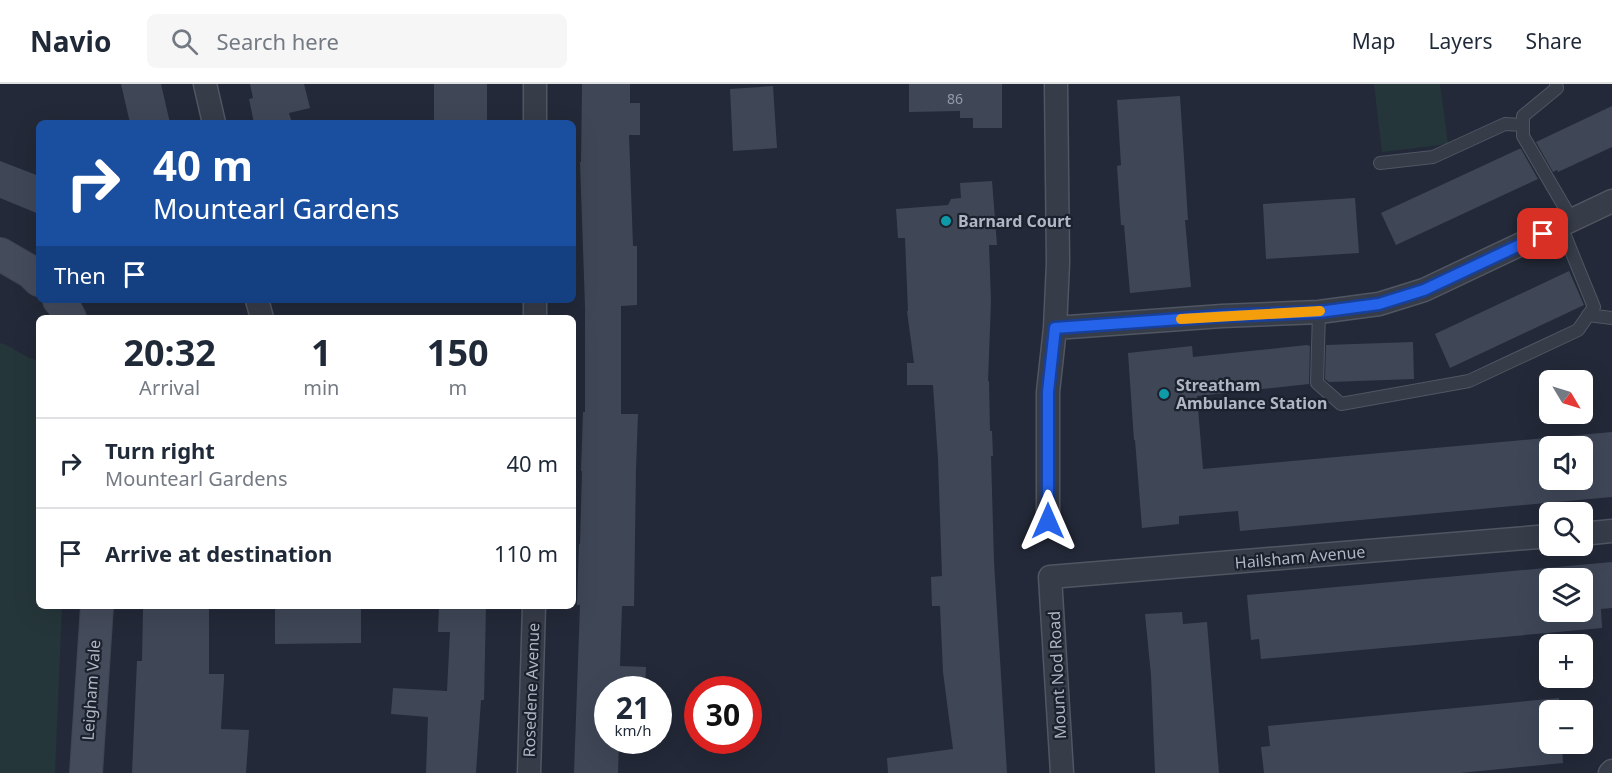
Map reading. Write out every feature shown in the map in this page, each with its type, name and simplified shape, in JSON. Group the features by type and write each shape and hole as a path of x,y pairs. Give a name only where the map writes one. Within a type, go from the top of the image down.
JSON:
{"street":[{"path":"205,84 213,120"},
{"path":"535,120 536,84"},
{"path":"1048,521 1048,392 1055,328 1058,263 1056,84"},
{"path":"1055,328 1222,316 1319,312 1379,304 1424,290 1612,201"},
{"path":"0,254 36,277"},
{"path":"1593,533 1612,531"},
{"name":"Hailsham Avenue","path":"1050,577 1539,537"},
{"name":"Mount Nod Road","path":"1050,577 1062,773"},
{"name":"Leigham Vale","path":"86,773 97,609"},
{"name":"Rosedene Avenue","path":"529,773 534,609"}],"lane":[{"path":"1319,312 1317,383 1341,404 1469,381 1578,330 1594,307 1567,223 1523,136 1523,116 1557,88 1556,84"},
{"path":"1380,163 1433,157 1505,124 1523,125"},
{"path":"1588,315 1612,318"}],"shaded area":[{"path":"1374,84 1440,84 1448,144 1382,152"},
{"path":"0,343 36,360 36,609 62,609 55,773 0,773"}],"building":[{"path":"121,84 161,84 169,120 129,120"},
{"path":"250,84 304,84 310,108 289,113 291,120 253,120 249,99 253,98"},
{"path":"434,84 487,84 487,120 434,120"},
{"path":"582,84 630,84 630,103 640,103 640,135 629,135 633,246 637,246 637,305 621,306 621,414 638,414 634,606 622,606 620,666 646,667 646,676 594,676 594,754 619,754 618,773 574,773 580,605 577,605 581,471 583,412 585,412"},
{"path":"909,84 1002,84 1002,128 973,128 973,118 960,118 960,111 909,112"},
{"path":"773,86 777,148 733,151 730,89"},
{"path":"1180,96 1188,220 1185,220 1191,287 1130,293 1124,225 1121,225 1117,166 1121,165 1117,100"},
{"path":"1612,106 1612,147 1558,172 1557,170 1553,172 1536,142"},
{"path":"1519,149 1538,179 1396,245 1381,213"},
{"path":"0,161 36,175 36,213 0,198"},
{"path":"992,181 997,245 989,245 991,301 988,381 993,456 991,456 994,562 1007,773 888,773 887,758 953,749 943,672 940,606 932,606 931,577 942,576 933,385 907,385 907,363 914,363 907,311 905,238 898,238 896,209 948,205 951,199 961,198 960,183"},
{"path":"1355,198 1359,253 1266,259 1263,204"},
{"path":"1569,271 1584,305 1450,368 1435,334"},
{"path":"1413,342 1414,379 1329,382 1325,379 1326,345"},
{"path":"1192,346 1193,357 1310,346 1309,384 1197,396 1203,469 1539,439 1539,490 1593,490 1593,436 1568,436 1612,432 1612,497 1240,531 1238,511 1179,516 1179,524 1142,528 1128,353"},
{"path":"1612,562 1612,608 1601,609 1602,628 1261,659 1259,639 1251,640 1247,595 1539,569 1539,622 1593,622 1593,568 1546,568"},
{"path":"143,609 209,609 209,674 224,674 221,729 249,730 246,773 132,773 137,661 142,661"},
{"path":"275,609 361,609 361,643 275,644"},
{"path":"439,609 486,609 484,700 481,700 476,773 426,773 428,717 391,714 393,688 447,691 450,632 438,632"},
{"path":"1182,612 1183,624 1207,622 1219,773 1155,773 1151,675 1145,614"},
{"path":"1559,698 1559,700 1539,700 1539,754 1563,754 1563,763 1460,773 1264,773 1261,747 1270,746 1268,726"}],"slow traffic":[{"path":"1181,319 1320,311"}],"place":[{"name":"Barnard Court","path":"946,221"},
{"name":"Streatham Ambulance Station","path":"1164,394"}],"route":[{"path":"1048,521 1048,392 1055,328 1222,316 1319,312 1379,304 1424,290 1543,234"}]}
